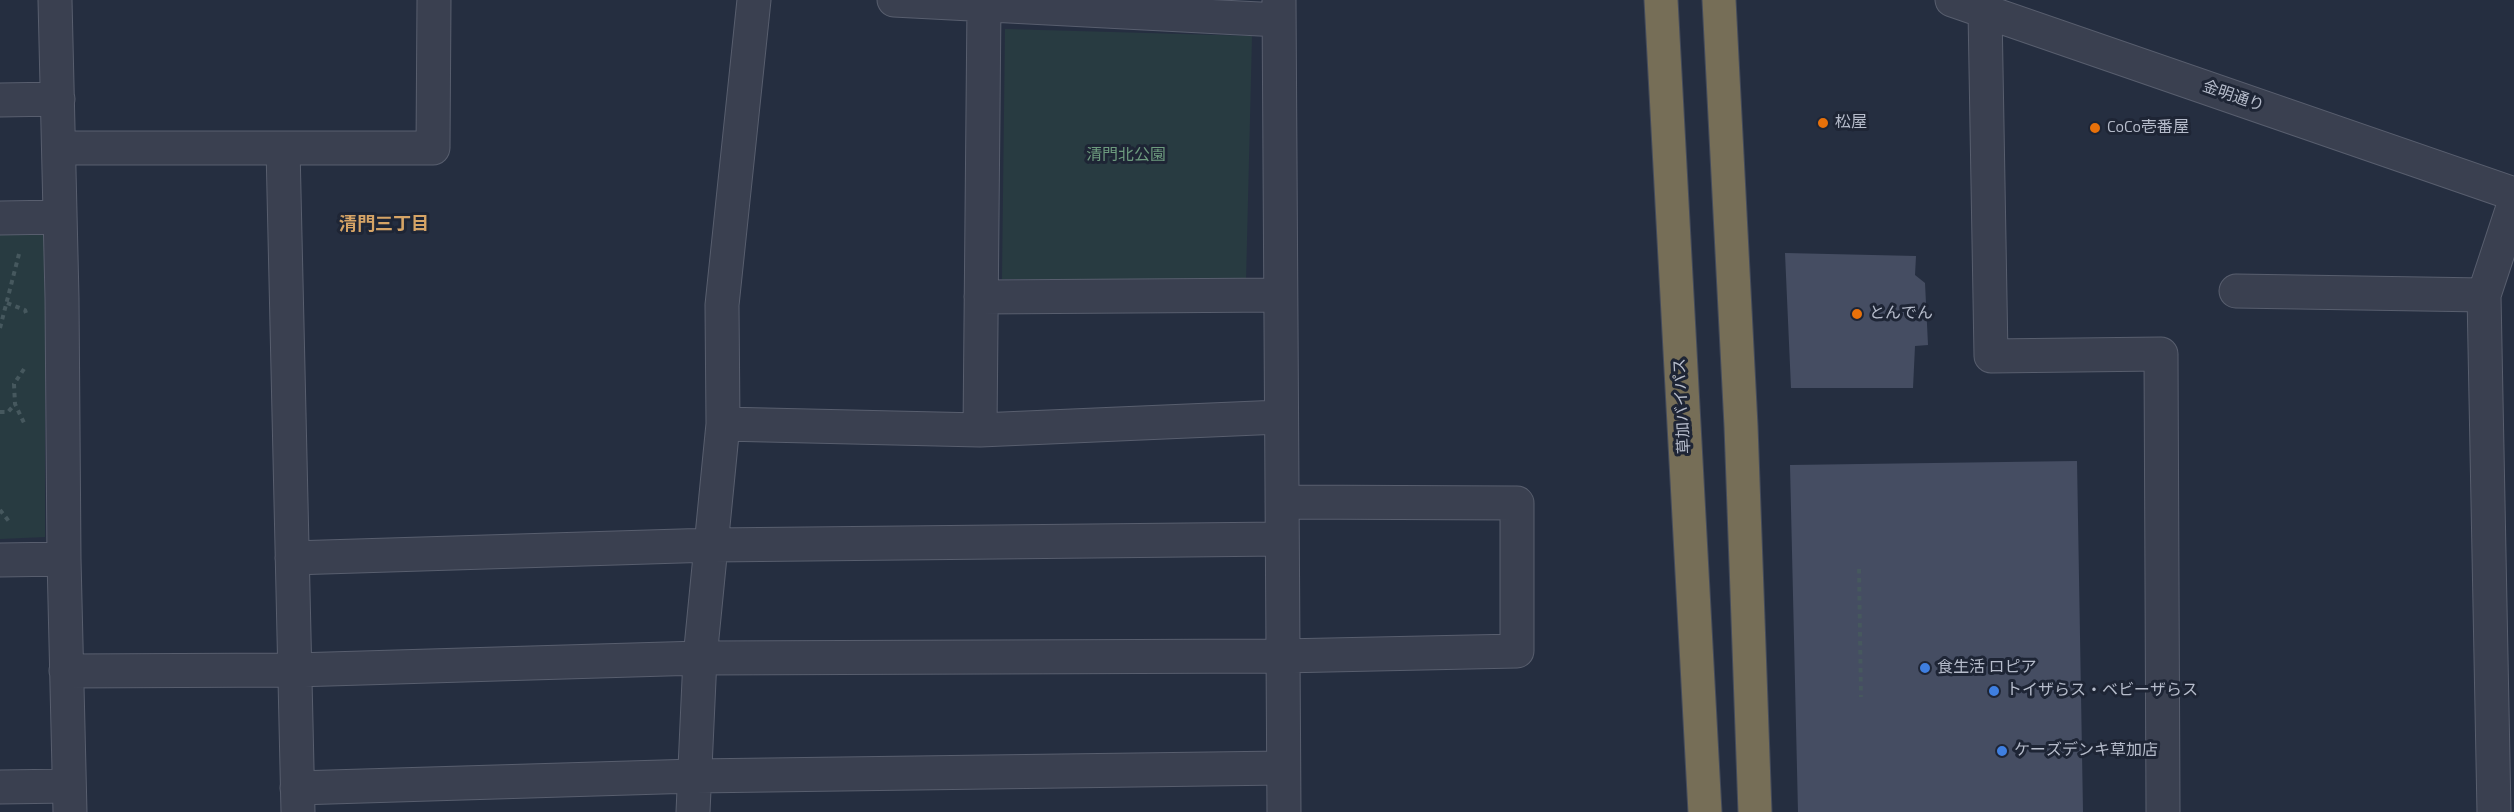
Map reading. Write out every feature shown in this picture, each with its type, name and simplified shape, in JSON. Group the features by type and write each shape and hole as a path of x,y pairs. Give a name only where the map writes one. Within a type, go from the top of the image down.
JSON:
{"highway":[{"name":"草加バイパス","path":"1661,0 1704,812"},
{"path":"1719,0 1741,426 1755,812"}],"street":[{"path":"0,786 70,799 63,559 47,217 59,148 55,0"},
{"path":"59,148 433,148 434,0"},
{"path":"693,812 700,658 713,545 723,424 722,305 754,0"},
{"path":"894,0 1279,10 1284,812"},
{"name":"金明通り","path":"1952,0 2514,194"},
{"path":"980,430 984,4"},
{"path":"1986,11 1991,356 2161,354 2163,812"},
{"path":"0,100 57,99"},
{"path":"284,148 298,800 695,776 1283,768"},
{"path":"2494,812 2484,294 2514,204"},
{"path":"0,218 47,217"},
{"path":"2236,291 2484,294"},
{"path":"981,297 1280,295"},
{"path":"723,424 980,430 1280,417"},
{"path":"66,670 295,670 700,658 1282,656 1517,651 1517,503 1282,502"},
{"path":"292,558 713,545 1281,539"},
{"path":"0,560 63,559"}],"path":[{"path":"0,328 25,235 47,217"},
{"path":"0,412 8,412 15,404"},
{"path":"1859,569 1861,697"}],"green space":[{"name":"清門北公園","path":"1005,29 1252,36 1246,280 1002,279"},
{"path":"0,229 45,229 45,537 0,539"}],"building":[{"name":"とんでん","path":"1785,253 1916,256 1915,275 1925,283 1928,345 1915,346 1913,388 1791,388"},
{"path":"2077,461 2083,812 1798,812 1790,465"}],"place":[{"name":"松屋","path":"1823,123"},
{"name":"CoCo壱番屋","path":"2095,128"},
{"name":"とんでん","path":"1857,314"},
{"name":"食生活 ロピア","path":"1925,668"},
{"name":"トイザらス・ベビーザらス","path":"1994,691"},
{"name":"ケーズデンキ草加店","path":"2002,751"}],"district":[{"name":"清門三丁目","path":"384,226"}]}
